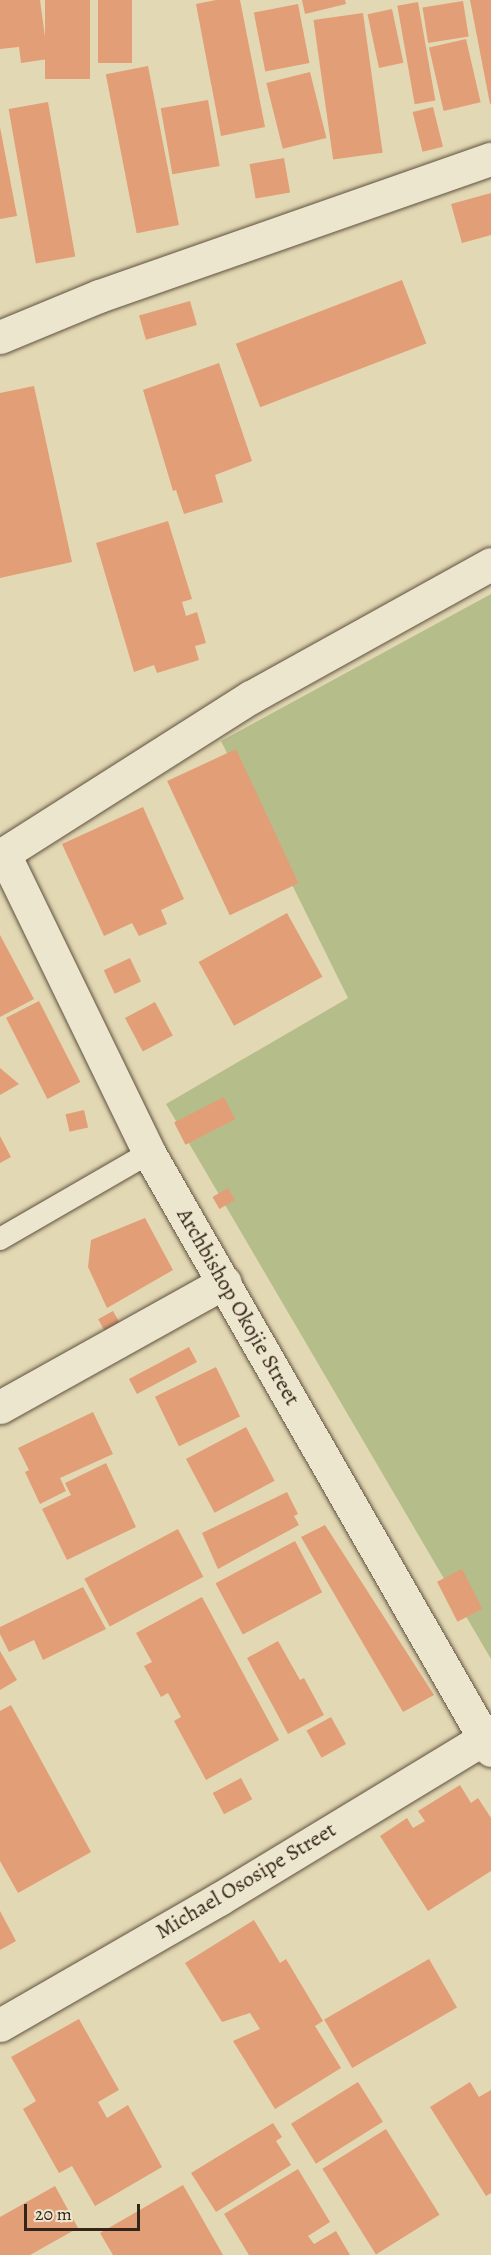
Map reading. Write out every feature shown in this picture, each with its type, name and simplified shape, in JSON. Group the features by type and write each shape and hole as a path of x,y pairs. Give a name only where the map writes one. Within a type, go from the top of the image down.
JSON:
{"street":[{"path":"0,337 110,292 491,159"},
{"path":"2,855 251,697 491,564"},
{"name":"Archbishop Okojie Street","path":"2,855 149,1153 488,1741"},
{"path":"0,1407 225,1282"},
{"name":"Michael Ososipe Street","path":"0,2025 488,1741"}],"lane":[{"path":"0,1239 149,1153"}],"green space":[{"path":"491,594 491,1659 166,1104 348,998 221,741"}],"building":[{"path":"0,0 40,0 48,59 21,63 19,47 0,49"},
{"path":"45,0 90,0 90,79 45,79"},
{"path":"98,0 132,0 132,63 98,63"},
{"path":"216,0 240,0 265,127 221,136 196,4"},
{"path":"302,0 345,0 346,4 305,14"},
{"path":"470,0 491,0 491,104 490,104"},
{"path":"463,1 469,37 428,43 423,7"},
{"path":"418,2 435,100 415,104 397,6"},
{"path":"298,4 309,63 265,71 254,13"},
{"path":"392,9 403,63 379,68 368,14"},
{"path":"363,13 383,153 333,160 313,20"},
{"path":"466,39 481,102 444,111 429,48"},
{"path":"148,66 179,225 137,233 106,74"},
{"path":"310,72 326,138 283,149 266,83"},
{"path":"208,100 220,166 172,174 161,108"},
{"path":"48,102 75,257 36,264 9,109"},
{"path":"433,107 443,147 423,152 413,112"},
{"path":"0,127 17,216 0,219"},
{"path":"284,158 290,192 256,199 250,164"},
{"path":"491,193 491,235 462,243 451,204"},
{"path":"402,280 426,343 260,407 236,344"},
{"path":"190,301 197,325 146,340 139,316"},
{"path":"219,363 252,461 215,475 223,502 184,514 176,490 173,491 143,390"},
{"path":"34,386 72,562 0,578 0,393"},
{"path":"168,521 192,599 182,602 186,616 197,612 206,643 195,646 199,660 157,673 154,665 134,672 96,543"},
{"path":"236,749 299,883 230,915 167,781"},
{"path":"143,807 184,899 161,910 167,924 139,936 132,923 104,936 62,844"},
{"path":"287,913 322,977 234,1026 199,962"},
{"path":"0,935 34,999 0,1017"},
{"path":"130,958 141,982 115,994 104,970"},
{"path":"39,1001 80,1082 47,1099 6,1018"},
{"path":"155,1002 173,1036 143,1052 125,1018"},
{"path":"0,1068 19,1084 0,1095"},
{"path":"224,1097 235,1119 185,1145 174,1122"},
{"path":"84,1110 88,1128 70,1132 65,1114"},
{"path":"0,1136 11,1157 0,1163"},
{"path":"228,1188 235,1200 219,1209 212,1197"},
{"path":"145,1218 173,1270 107,1308 88,1267 91,1240"},
{"path":"113,1311 119,1322 104,1331 98,1319"},
{"path":"189,1347 197,1362 137,1394 129,1379"},
{"path":"216,1367 240,1416 179,1446 155,1397"},
{"path":"93,1412 113,1454 60,1478 66,1491 40,1504 25,1472 29,1470 18,1448"},
{"path":"246,1427 275,1481 215,1513 186,1459"},
{"path":"106,1463 136,1527 67,1560 42,1509 71,1495 65,1483"},
{"path":"287,1492 298,1514 294,1516 299,1525 218,1569 202,1533"},
{"path":"325,1525 434,1695 403,1712 301,1537"},
{"path":"178,1529 203,1577 110,1626 84,1579"},
{"path":"295,1541 322,1592 243,1634 216,1583"},
{"path":"462,1569 482,1609 457,1622 437,1582"},
{"path":"83,1587 106,1629 43,1660 34,1640 9,1652 0,1634 0,1627"},
{"path":"202,1597 279,1740 206,1780 174,1721 181,1717 168,1693 161,1697 144,1666 152,1662 136,1633"},
{"path":"278,1641 300,1680 304,1678 324,1715 288,1734 247,1658"},
{"path":"0,1651 17,1680 0,1690"},
{"path":"11,1705 91,1852 18,1893 0,1861 0,1711"},
{"path":"331,1717 346,1744 322,1758 307,1731"},
{"path":"241,1778 252,1799 224,1814 213,1793"},
{"path":"460,1785 471,1803 478,1798 491,1818 491,1871 428,1911 380,1836 407,1818 413,1828 425,1821 418,1811"},
{"path":"0,1911 16,1941 0,1950"},
{"path":"254,1920 280,1963 286,1959 323,2021 315,2026 341,2068 275,2109 233,2041 260,2029 250,2013 222,2022 185,1963"},
{"path":"429,1959 457,2007 352,2068 324,2020"},
{"path":"79,2019 119,2090 98,2102 107,2118 128,2105 162,2167 95,2206 72,2166 59,2173 23,2109 36,2101 11,2057"},
{"path":"358,2082 383,2122 316,2164 291,2124"},
{"path":"470,2082 479,2097 491,2090 491,2193 486,2196 430,2107"},
{"path":"273,2123 282,2137 276,2141 291,2165 216,2212 191,2173"},
{"path":"386,2129 440,2215 376,2254 322,2169"},
{"path":"298,2169 330,2222 308,2236 314,2244 336,2231 350,2255 249,2255 224,2214"},
{"path":"183,2185 223,2255 113,2255 100,2233"},
{"path":"55,2186 78,2228 30,2255 0,2255 0,2217"}]}
